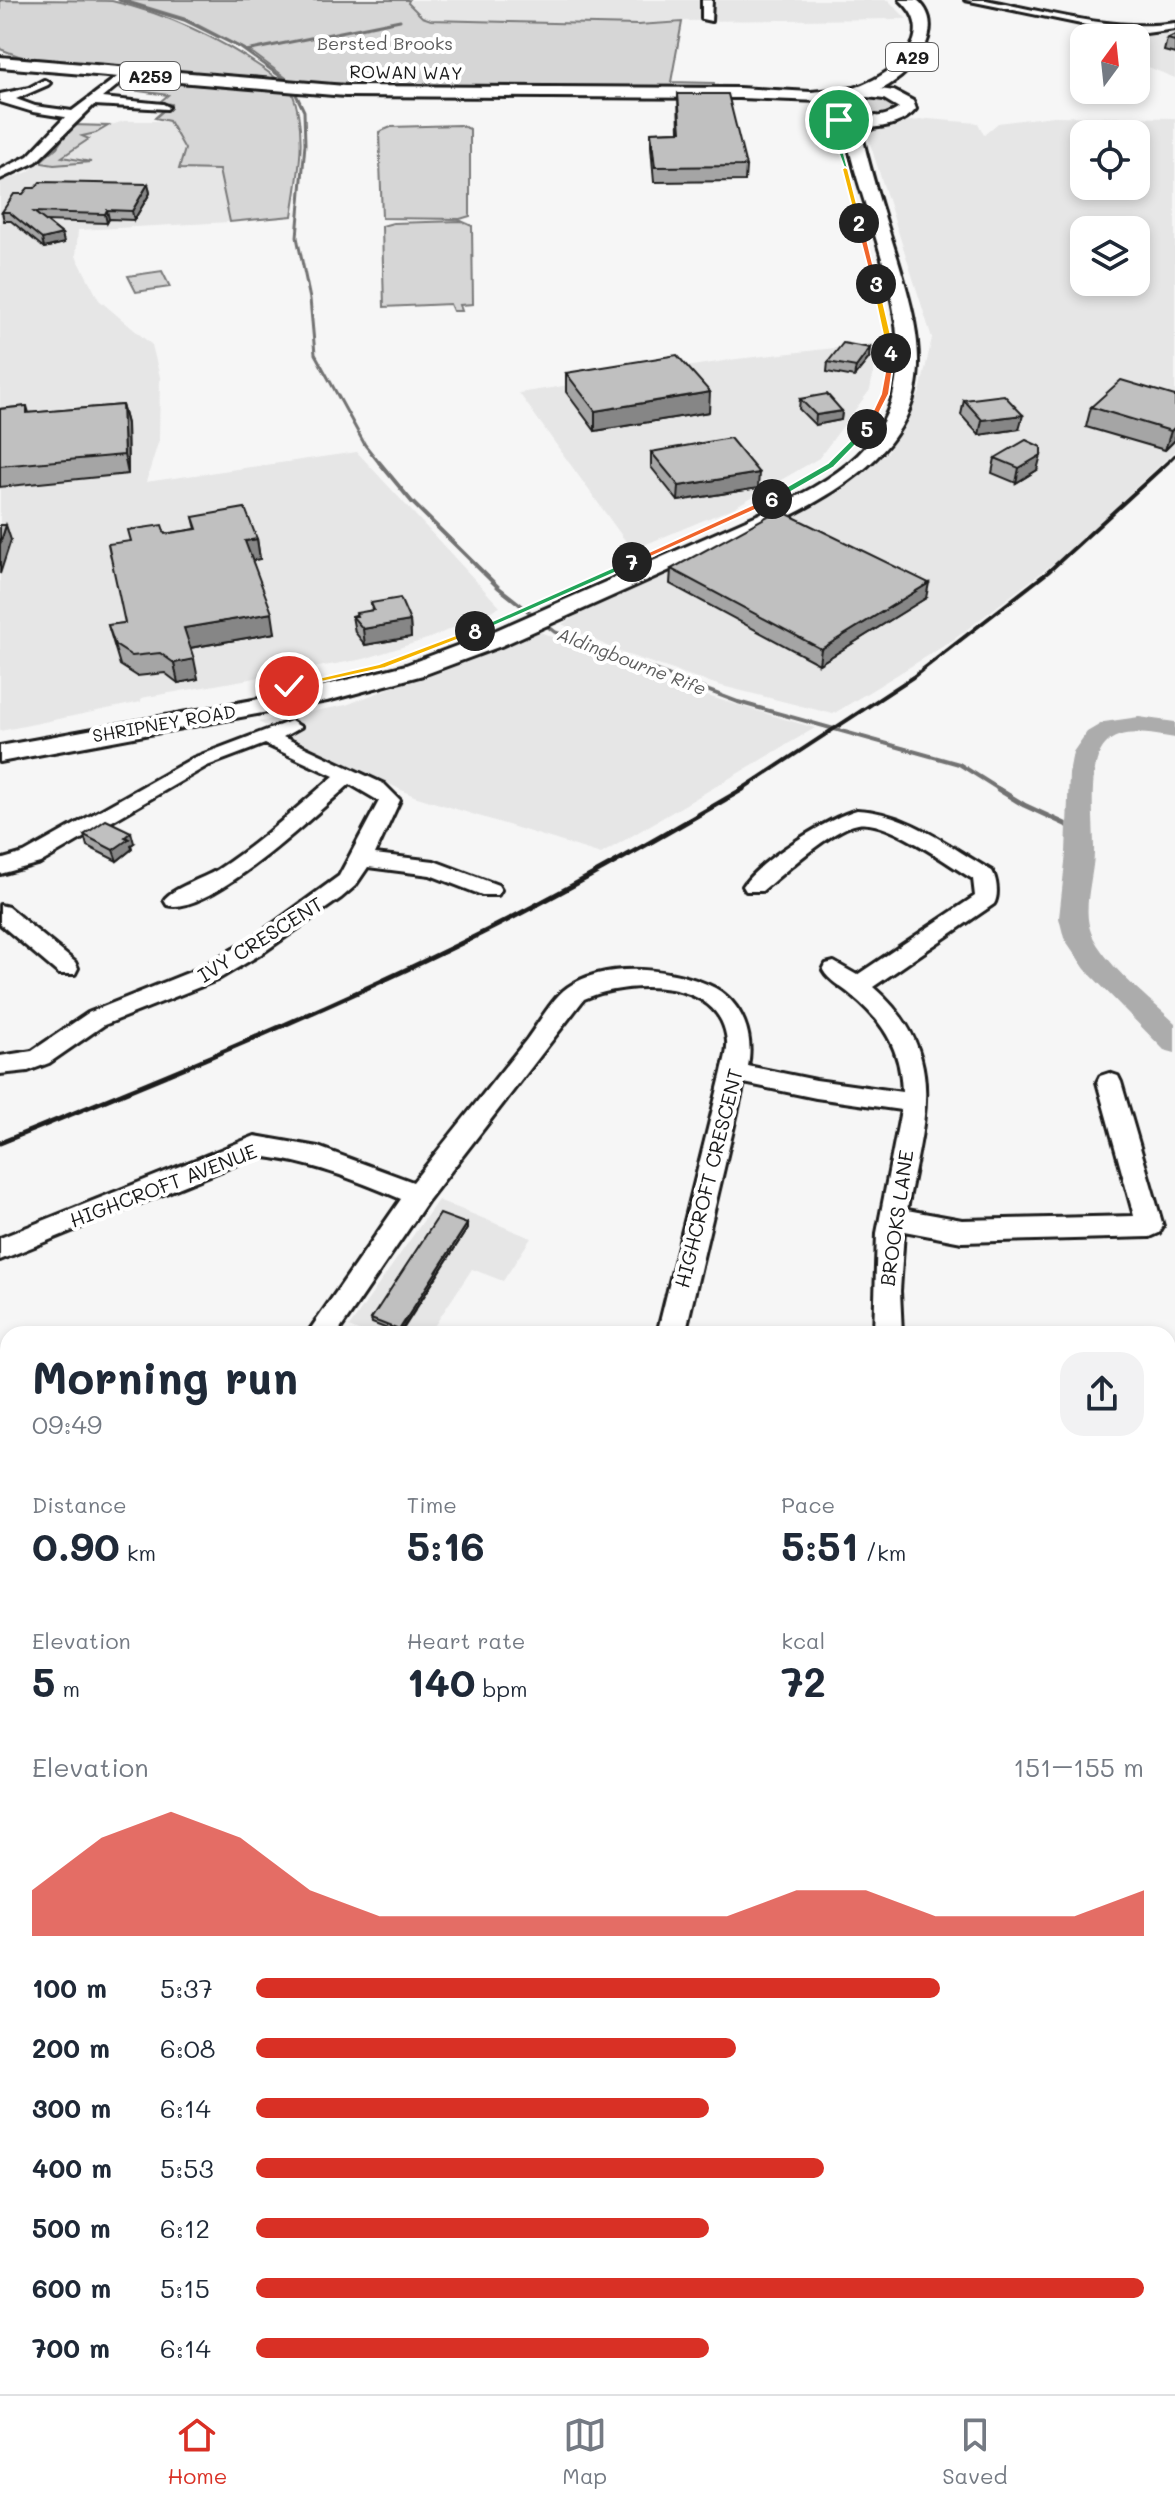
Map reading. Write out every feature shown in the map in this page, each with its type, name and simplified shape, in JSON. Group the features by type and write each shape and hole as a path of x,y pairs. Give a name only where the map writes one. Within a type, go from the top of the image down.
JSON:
{"highway":[{"name":"ROWAN WAY","path":"0,59 125,74 311,90 728,93 789,97 833,106 876,121"},
{"path":"833,106 856,92 896,98 907,105 905,113 876,121"}],"main road":[{"path":"908,0 933,2"},
{"name":"A29","path":"856,92 887,80 916,53 922,36 921,12 908,0"},
{"name":"A29","path":"896,98 893,90 924,63 932,51 936,38 933,2"},
{"name":"SHRIPNEY ROAD","path":"544,609 783,494 831,465 871,423 887,389 891,351 886,320 838,143 839,120 833,106"},
{"name":"SHRIPNEY ROAD","path":"0,754 370,683 413,670 514,622 820,492 859,465 889,430 908,386 911,364 905,322 854,135 860,128 876,121"},
{"name":"SHRIPNEY ROAD","path":"0,740 329,679 409,657 514,622"}],"street":[{"path":"707,0 707,19"},
{"path":"970,0 1084,24"},
{"path":"1150,31 1175,26"},
{"path":"0,175 32,159 74,115 125,74"},
{"path":"2,98 45,86"},
{"path":"2,98 25,107 74,115"},
{"path":"91,101 163,107"},
{"path":"103,113 122,114 134,104"},
{"path":"1,114 25,107"},
{"name":"SHRIPNEY ROAD","path":"0,867 32,858 200,762 291,727"},
{"path":"175,900 200,891 242,863 348,775 267,737"},
{"name":"IVY CRESCENT","path":"0,1065 35,1062 94,1020 195,981 228,964 347,881 362,859 368,840 390,800 348,775"},
{"path":"754,886 832,828 855,817 884,819 984,876 986,899 857,987"},
{"path":"362,859 434,868 490,890"},
{"path":"0,912 67,968"},
{"name":"BROOKS LANE","path":"834,970 891,1020 911,1057 914,1103 892,1218 884,1290 887,1326"},
{"name":"HIGHCROFT CRESCENT","path":"327,1326 418,1195 576,993 593,983 649,975 700,990 726,1010 739,1038 680,1326"},
{"path":"734,1072 816,1089 914,1103"},
{"path":"892,1218 962,1231 1150,1226 1109,1082"},
{"name":"HIGHCROFT AVENUE","path":"0,1249 255,1146 287,1147 327,1159 418,1195"}],"shaded area":[{"path":"411,0 888,0 907,19 675,21 636,25 440,21 423,17 409,4"},
{"path":"1175,19 1175,78 1150,68 1150,24 1144,24"},
{"path":"1053,116 1175,118 1175,451 1063,556 952,641 833,714 718,685 619,652 562,624 591,607 683,567 836,490 888,452 920,392 932,338 868,137 869,130 880,125 928,119 978,123 984,135 998,123"},
{"path":"124,121 169,121 185,149 219,170 230,222 78,230 76,256 99,300 152,345 160,377 159,440 146,482 357,452 500,607 430,638 364,659 141,698 141,702 0,731 0,182 28,172 57,147 72,125 108,126"},
{"path":"879,343 870,390 819,458 733,508 632,550 519,393 737,359"},
{"path":"538,631 660,682 815,728 601,854 414,796 258,722 346,705"},
{"path":"438,1200 531,1238 503,1281 472,1269 434,1326 350,1326"}],"green space":[{"path":"0,0 112,1 135,7 202,33 244,56 283,83 24,58 0,49"},
{"name":"Bersted Brooks","path":"123,0 409,0 408,3 422,17 431,20 638,25 682,22 671,82 714,83 715,88 293,83 254,54 186,19"},
{"path":"127,80 292,92 301,138 292,216 230,222 219,170 179,169 185,149 169,121 155,118 171,104 160,102 168,95 117,88"},
{"path":"857,95 889,98 902,109 874,119 835,111 834,103"},
{"path":"72,125 108,126 82,136 89,139 62,157 91,162 42,163 57,147"},
{"path":"459,125 470,129 470,216 460,219 382,218 379,132 391,127"},
{"path":"461,221 472,226 473,304 460,305 462,311 453,311 450,304 384,307 382,226"},
{"path":"162,271 170,287 136,292 128,276"}],"building":[{"path":"678,94 728,94 746,166 655,167 651,132 681,131"},
{"path":"40,182 148,184 132,211 107,210 105,214 34,212 62,234 42,239 9,212 2,212 14,194 23,194"},
{"path":"843,343 870,348 856,367 828,362"},
{"path":"677,355 710,392 595,411 566,373"},
{"path":"1121,380 1175,396 1175,427 1171,431 1091,407"},
{"path":"827,394 842,411 816,415 800,399"},
{"path":"1004,395 1023,415 982,420 964,400"},
{"path":"122,405 124,455 0,466 0,409 27,406 27,413"},
{"path":"730,438 759,473 679,486 651,452"},
{"path":"1026,440 1041,447 1041,455 1019,468 995,458"},
{"path":"245,508 257,539 245,541 272,613 184,628 194,659 174,663 160,653 132,656 115,645 108,625 125,623 108,544 131,541 128,530 162,525 165,534 197,529 193,517"},
{"path":"779,510 929,583 821,649 671,569"},
{"path":"0,525 6,525 0,544"},
{"path":"400,598 410,621 363,629 352,616 374,610 371,603"},
{"path":"106,820 131,832 125,837 129,839 113,850 84,835"},
{"path":"440,1214 467,1224 402,1326 389,1326 371,1319"}],"waterway":[{"name":"Aldingbourne Rife","path":"119,0 184,20 241,48 291,84 304,111 305,144 297,237 310,299 315,354 365,445 380,464"},
{"path":"246,51 400,20"},
{"name":"Aldingbourne Rife","path":"379,462 412,502 499,588 555,632 738,702 959,764 1002,791"},
{"name":"Aldingbourne Rife","path":"1175,730 1139,725 1113,728 1097,737 1087,752 1082,773 1080,853 1074,907 1076,928 1086,949 1175,1042"},
{"name":"Aldingbourne Rife","path":"998,789 1078,830"}],"railway":[{"path":"1168,462 1175,455"},
{"path":"739,791 913,677 1048,572 1168,462"},
{"path":"0,1143 238,1045 414,966 507,921 743,789"}],"route":[{"path":"289,686 382,666 458,638 778,496 812,478 846,453 871,423 881,405 889,382 891,351 886,320 838,143 839,120"}]}
